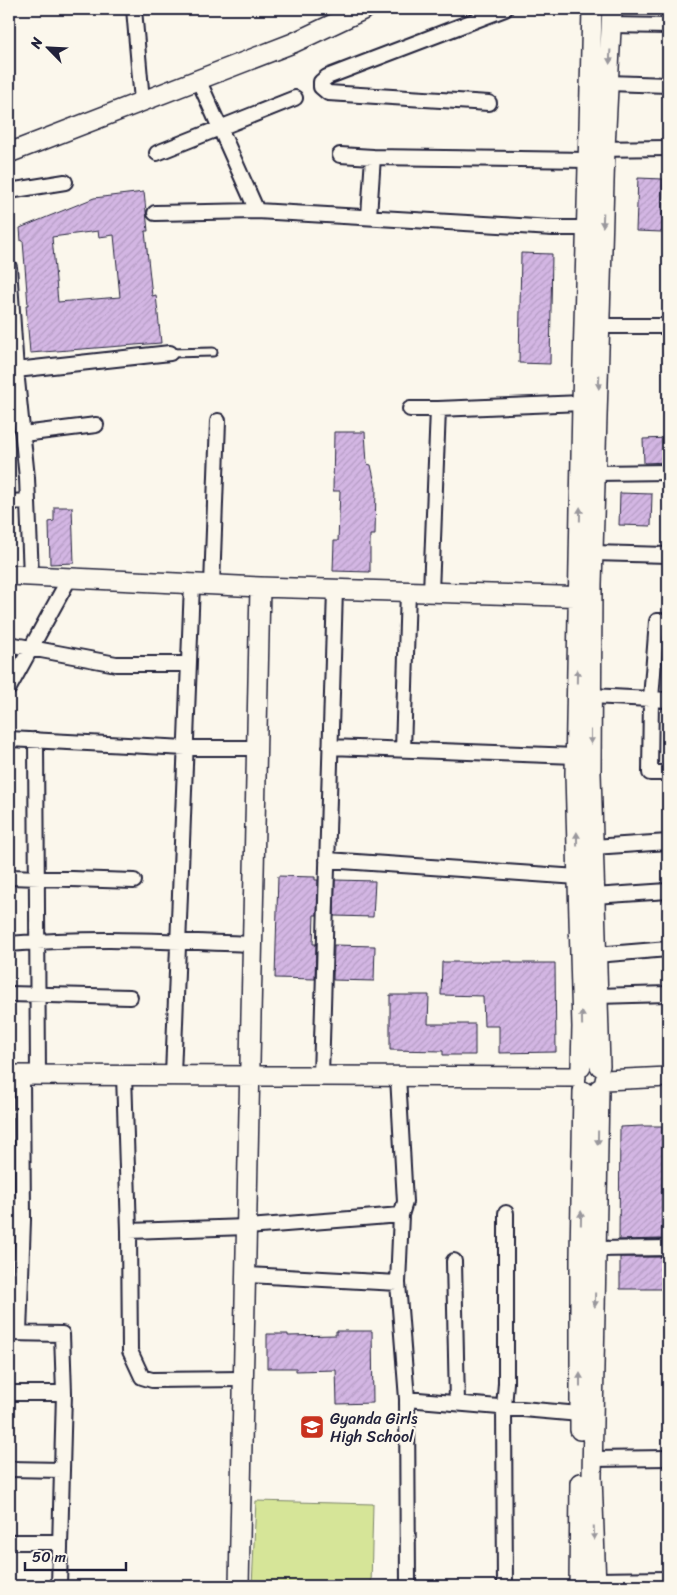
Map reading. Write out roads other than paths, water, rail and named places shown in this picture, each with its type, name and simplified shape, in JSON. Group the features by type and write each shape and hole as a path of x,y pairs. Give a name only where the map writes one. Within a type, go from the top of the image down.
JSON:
{"main road":[{"path":"9,153 292,43 365,9"},
{"path":"590,1584 596,1249 591,1078 582,1027 576,756 585,597 593,554 600,326 594,152 592,9"},
{"path":"590,1584 580,1414 580,1255 597,996 591,773 591,696 585,597 582,404 588,228 594,152 608,83 612,17"},
{"path":"9,575 260,587 585,597"},
{"path":"239,1586 260,587"},
{"path":"23,1075 668,1077"}],"street":[{"path":"134,9 142,101"},
{"path":"489,103 328,93 321,87 321,82 327,77 505,9"},
{"path":"612,17 668,26"},
{"path":"198,80 257,211"},
{"path":"608,83 668,85"},
{"path":"158,153 295,98"},
{"path":"340,155 373,157 594,152 668,148"},
{"path":"369,216 373,157"},
{"path":"9,191 65,182"},
{"path":"155,213 257,211 552,228 588,228"},
{"path":"9,268 28,501 31,576"},
{"path":"600,326 668,326"},
{"path":"16,370 170,353"},
{"path":"410,409 582,404"},
{"path":"431,592 438,409"},
{"path":"212,585 218,421"},
{"path":"23,434 96,425"},
{"path":"596,473 668,472"},
{"path":"9,502 28,501"},
{"path":"593,554 668,555"},
{"path":"9,688 70,578"},
{"path":"174,1075 192,584"},
{"path":"321,1076 335,589"},
{"path":"404,750 408,592"},
{"path":"668,621 657,621 651,699 650,773 668,773"},
{"path":"9,644 116,664 189,664"},
{"path":"591,696 668,700"},
{"path":"9,739 186,748 257,748"},
{"path":"36,740 38,994 23,1075 16,1220 14,1333 62,1334 64,1393 59,1586"},
{"path":"330,747 576,756"},
{"path":"593,847 668,842"},
{"path":"326,860 578,877"},
{"path":"9,877 134,881"},
{"path":"594,896 668,891"},
{"path":"9,944 37,942 178,941 253,944"},
{"path":"596,955 668,949"},
{"path":"9,994 130,997"},
{"path":"597,996 668,994"},
{"path":"124,1075 129,1231 130,1351 142,1377 152,1380 244,1378"},
{"path":"398,1076 405,1202 401,1215 398,1283 407,1399 408,1586"},
{"path":"505,1586 506,1213"},
{"path":"129,1231 247,1228 401,1215"},
{"path":"596,1249 668,1248"},
{"path":"454,1261 458,1403"},
{"path":"246,1275 398,1283"},
{"path":"9,1393 64,1393"},
{"path":"407,1399 580,1414"},
{"path":"592,1459 668,1458"},
{"path":"9,1469 62,1470"},
{"path":"9,1542 60,1542"},
{"path":"590,1584 668,1580"}],"lane":[{"path":"170,353 213,352"}],"place":[{"name":"Gyanda Girls High School","path":"312,1427"}]}
